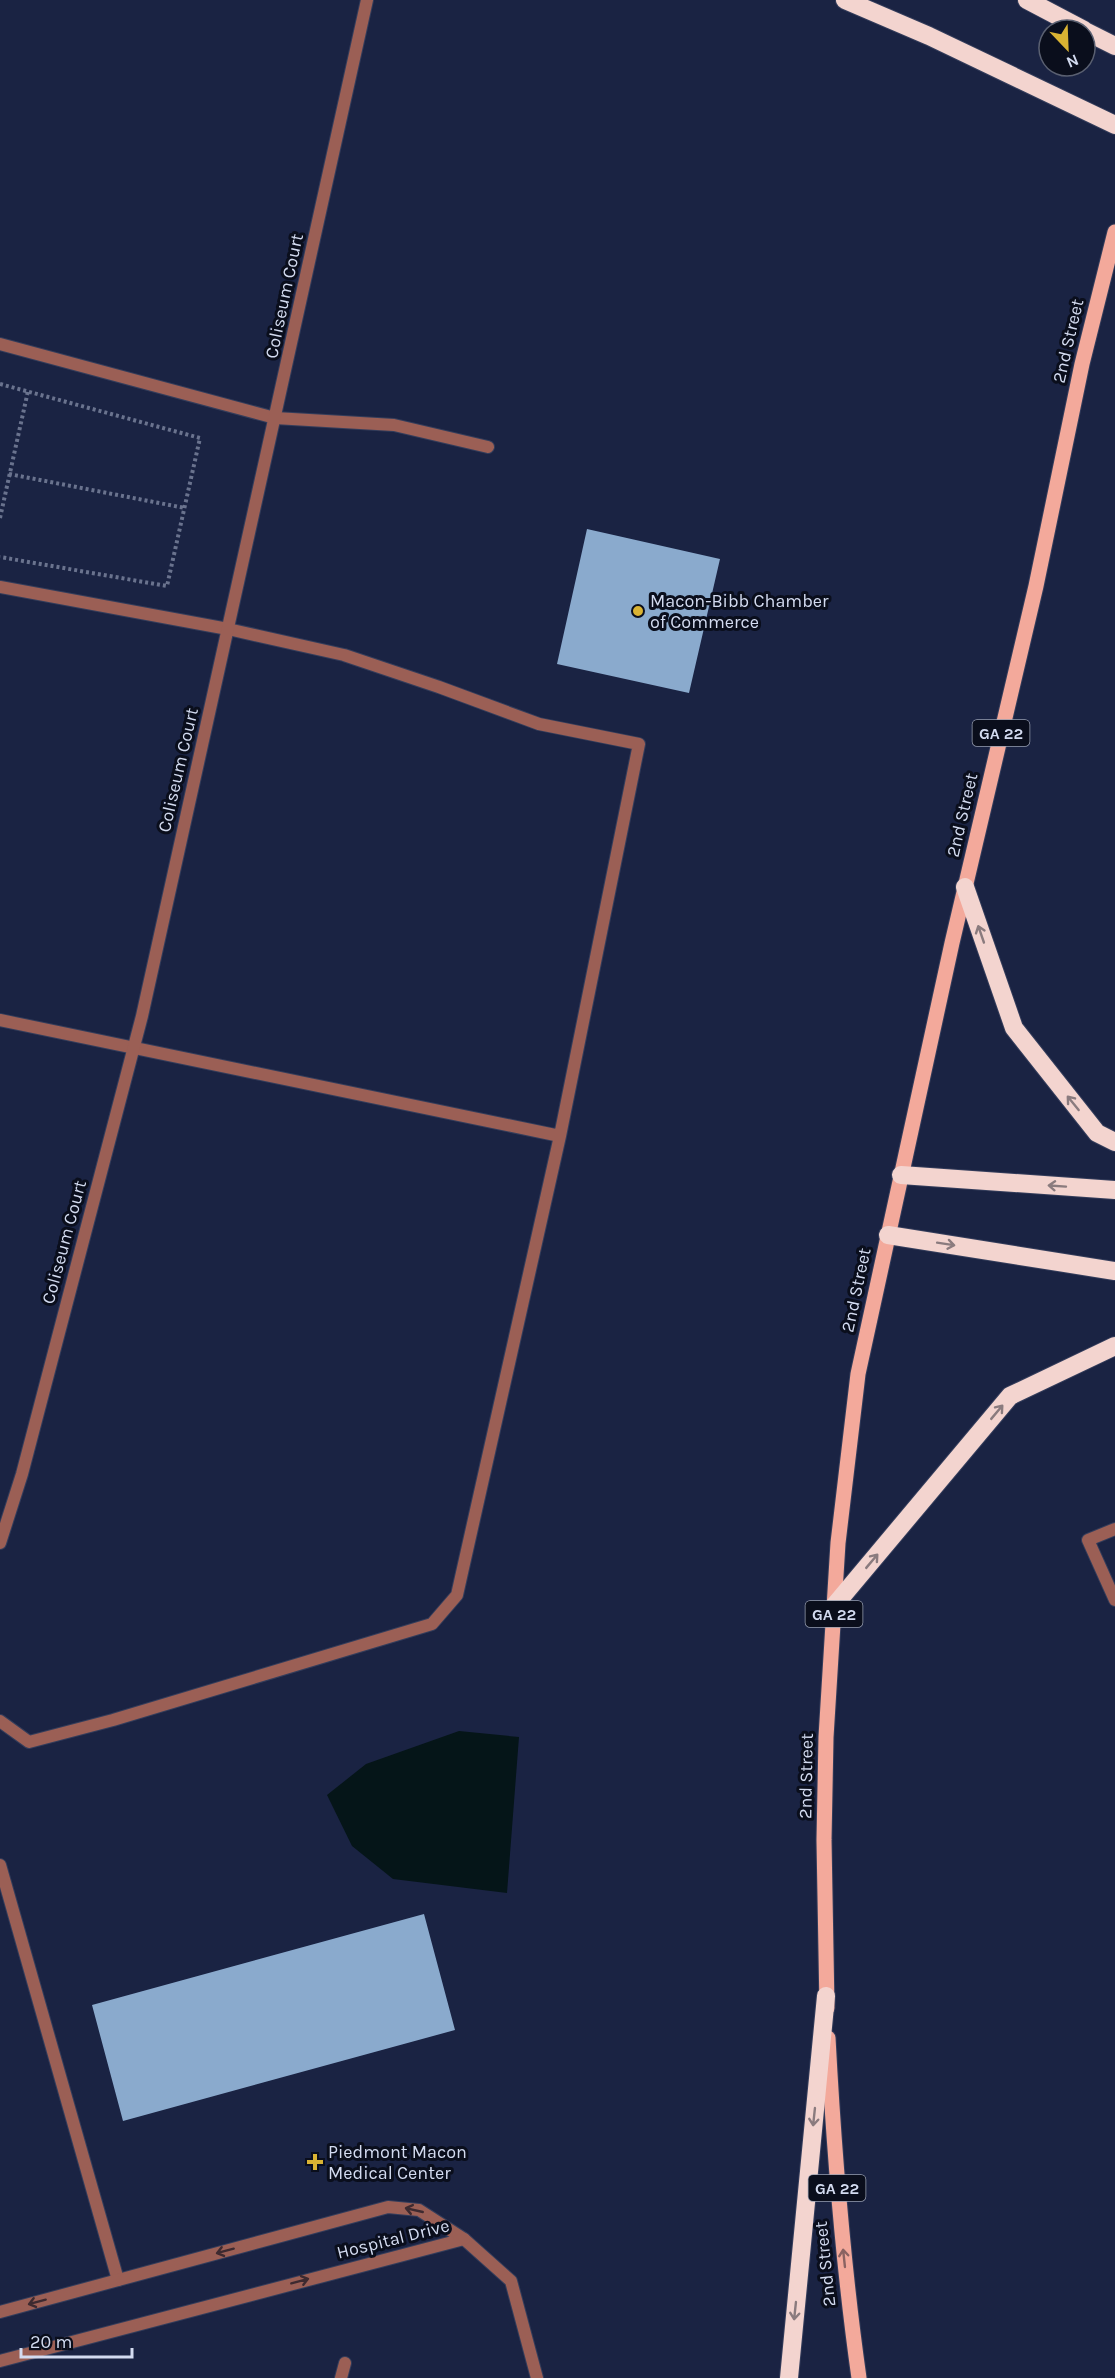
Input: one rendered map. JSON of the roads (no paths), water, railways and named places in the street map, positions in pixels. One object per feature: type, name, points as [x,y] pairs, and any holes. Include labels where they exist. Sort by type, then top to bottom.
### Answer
[{"type":"highway","points":[[845,0],[1115,125]]},
{"type":"highway","points":[[1027,0],[1061,18]]},
{"type":"highway","points":[[1097,37],[1115,46]]},
{"type":"highway","points":[[965,886],[1014,1028],[1097,1133],[1115,1142]]},
{"type":"highway","points":[[901,1175],[1115,1190]]},
{"type":"highway","points":[[888,1235],[1115,1271]]},
{"type":"highway","points":[[834,1606],[1010,1396],[1115,1346]]},
{"type":"highway","points":[[789,2378],[826,1996]]},
{"type":"main road","name":"2nd Street","points":[[860,2378],[849,2303],[833,2150],[826,1996],[824,1840],[826,1737],[838,1543],[858,1374],[965,886],[1036,586],[1082,364],[1115,232]]},
{"type":"street","name":"Coliseum Court","points":[[0,1543],[22,1474],[134,1048],[367,0]]},
{"type":"street","points":[[0,344],[275,418],[394,425],[488,447]]},
{"type":"street","points":[[0,587],[228,629],[344,655],[539,724],[639,744],[560,1136],[457,1595],[432,1624],[124,1717],[29,1742],[0,1721]]},
{"type":"street","points":[[0,1020],[560,1136]]},
{"type":"street","points":[[1115,1529],[1088,1540],[1115,1600]]},
{"type":"street","points":[[0,1865],[118,2280]]},
{"type":"street","name":"Hospital Drive","points":[[0,2312],[388,2207],[419,2210],[464,2239]]},
{"type":"street","points":[[464,2239],[511,2281],[537,2378]]},
{"type":"street","name":"Hospital Drive","points":[[0,2361],[464,2239]]},
{"type":"street","points":[[341,2378],[345,2363]]},
{"type":"place","name":"Macon-Bibb Chamber of Commerce","points":[[638,611]]},
{"type":"place","name":"Piedmont Macon Medical Center","points":[[315,2162]]}]
